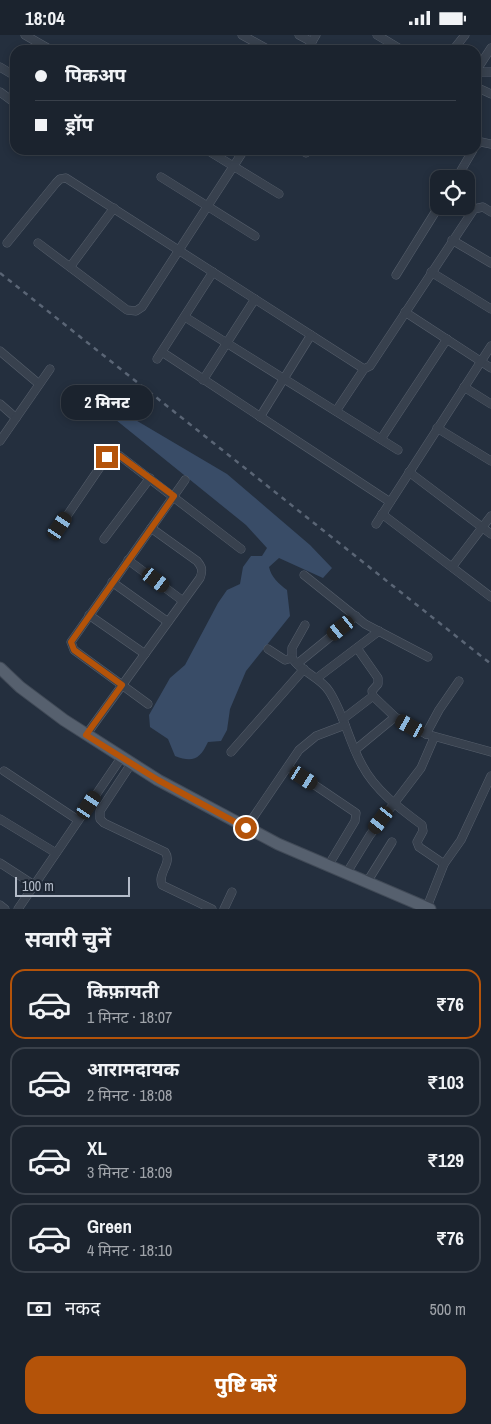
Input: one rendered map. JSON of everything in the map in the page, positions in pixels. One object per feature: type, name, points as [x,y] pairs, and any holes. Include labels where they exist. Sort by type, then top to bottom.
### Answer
[{"type":"main road","points":[[0,669],[33,697],[131,764],[246,828],[346,874],[429,908]]},
{"type":"street","points":[[25,35],[42,45]]},
{"type":"street","points":[[242,35],[260,45]]},
{"type":"street","points":[[299,35],[312,43],[316,35]]},
{"type":"street","points":[[457,45],[465,35]]},
{"type":"street","points":[[380,36],[394,45]]},
{"type":"street","points":[[481,64],[491,48]]},
{"type":"street","points":[[215,155],[280,194]]},
{"type":"street","points":[[38,243],[126,310],[136,311],[142,307],[241,155]]},
{"type":"street","points":[[462,170],[471,155]]},
{"type":"street","points":[[160,177],[255,236]]},
{"type":"street","points":[[7,243],[60,179],[66,178],[364,369]]},
{"type":"street","points":[[336,411],[364,369],[370,366],[474,209],[483,207],[491,211]]},
{"type":"street","points":[[70,267],[114,208]]},
{"type":"street","points":[[396,275],[433,215]]},
{"type":"street","points":[[452,240],[491,263]]},
{"type":"street","points":[[213,272],[159,356],[203,380],[390,502]]},
{"type":"street","points":[[431,272],[491,309]]},
{"type":"street","points":[[203,380],[255,299]]},
{"type":"street","points":[[405,312],[491,368]]},
{"type":"street","points":[[185,317],[398,450]]},
{"type":"street","points":[[260,417],[311,335]]},
{"type":"street","points":[[381,439],[447,339]]},
{"type":"street","points":[[376,524],[491,346]]},
{"type":"street","points":[[0,351],[39,384]]},
{"type":"street","points":[[0,441],[50,369]]},
{"type":"street","points":[[464,387],[491,404]]},
{"type":"street","points":[[0,405],[16,418]]},
{"type":"street","points":[[437,428],[491,461]]},
{"type":"street","points":[[60,526],[107,457],[110,455],[120,456],[241,549]]},
{"type":"street","points":[[409,472],[491,535]]},
{"type":"street","points":[[104,539],[150,478]]},
{"type":"street","points":[[148,704],[71,646],[73,638],[185,479]]},
{"type":"street","points":[[382,514],[491,597]]},
{"type":"street","points":[[452,567],[491,516]]},
{"type":"street","points":[[86,735],[200,577],[202,571],[201,565],[150,528]]},
{"type":"street","points":[[128,560],[183,601]]},
{"type":"street","points":[[304,575],[356,617],[378,631],[428,657]]},
{"type":"street","points":[[112,582],[168,622]]},
{"type":"street","points":[[89,615],[145,654]]},
{"type":"street","points":[[231,752],[298,664],[356,617]]},
{"type":"street","points":[[298,664],[292,648],[305,625]]},
{"type":"street","points":[[317,678],[378,631]]},
{"type":"street","points":[[356,648],[378,678],[378,684],[372,691],[373,696],[395,717],[434,738],[491,752]]},
{"type":"street","points":[[268,649],[298,664],[328,689],[362,765],[393,804],[423,827],[417,842],[419,847],[444,864]]},
{"type":"street","points":[[426,735],[439,710],[459,681]]},
{"type":"street","points":[[246,828],[299,750],[316,736],[344,722],[373,696]]},
{"type":"street","points":[[356,750],[395,717]]},
{"type":"street","points":[[346,874],[370,835],[421,768],[434,738]]},
{"type":"street","points":[[18,909],[120,757]]},
{"type":"street","points":[[131,764],[100,811],[100,819],[104,823],[165,852],[168,860],[161,875],[162,885],[212,909]]},
{"type":"street","points":[[288,767],[356,813],[355,821],[328,866]]},
{"type":"street","points":[[4,771],[78,820]]},
{"type":"street","points":[[429,908],[444,864],[461,840],[488,790],[491,776]]},
{"type":"street","points":[[0,819],[56,853]]},
{"type":"street","points":[[366,882],[392,842]]},
{"type":"street","points":[[0,863],[34,885]]},
{"type":"street","points":[[225,909],[232,892]]},
{"type":"street","points":[[0,905],[5,909]]},
{"type":"water","points":[[122,412],[227,474],[310,545],[332,568],[323,578],[279,558],[269,567],[273,577],[287,590],[290,616],[246,671],[230,709],[227,730],[221,741],[208,742],[199,756],[191,759],[175,756],[168,739],[150,727],[149,715],[170,678],[185,665],[218,603],[227,590],[240,584],[243,567],[251,556],[262,556],[267,548],[246,525],[116,420]]},
{"type":"railway","points":[[0,273],[491,664]]},
{"type":"route","points":[[107,457],[110,455],[120,456],[174,496],[71,642],[74,650],[122,685],[86,735],[158,780],[246,828]]}]
